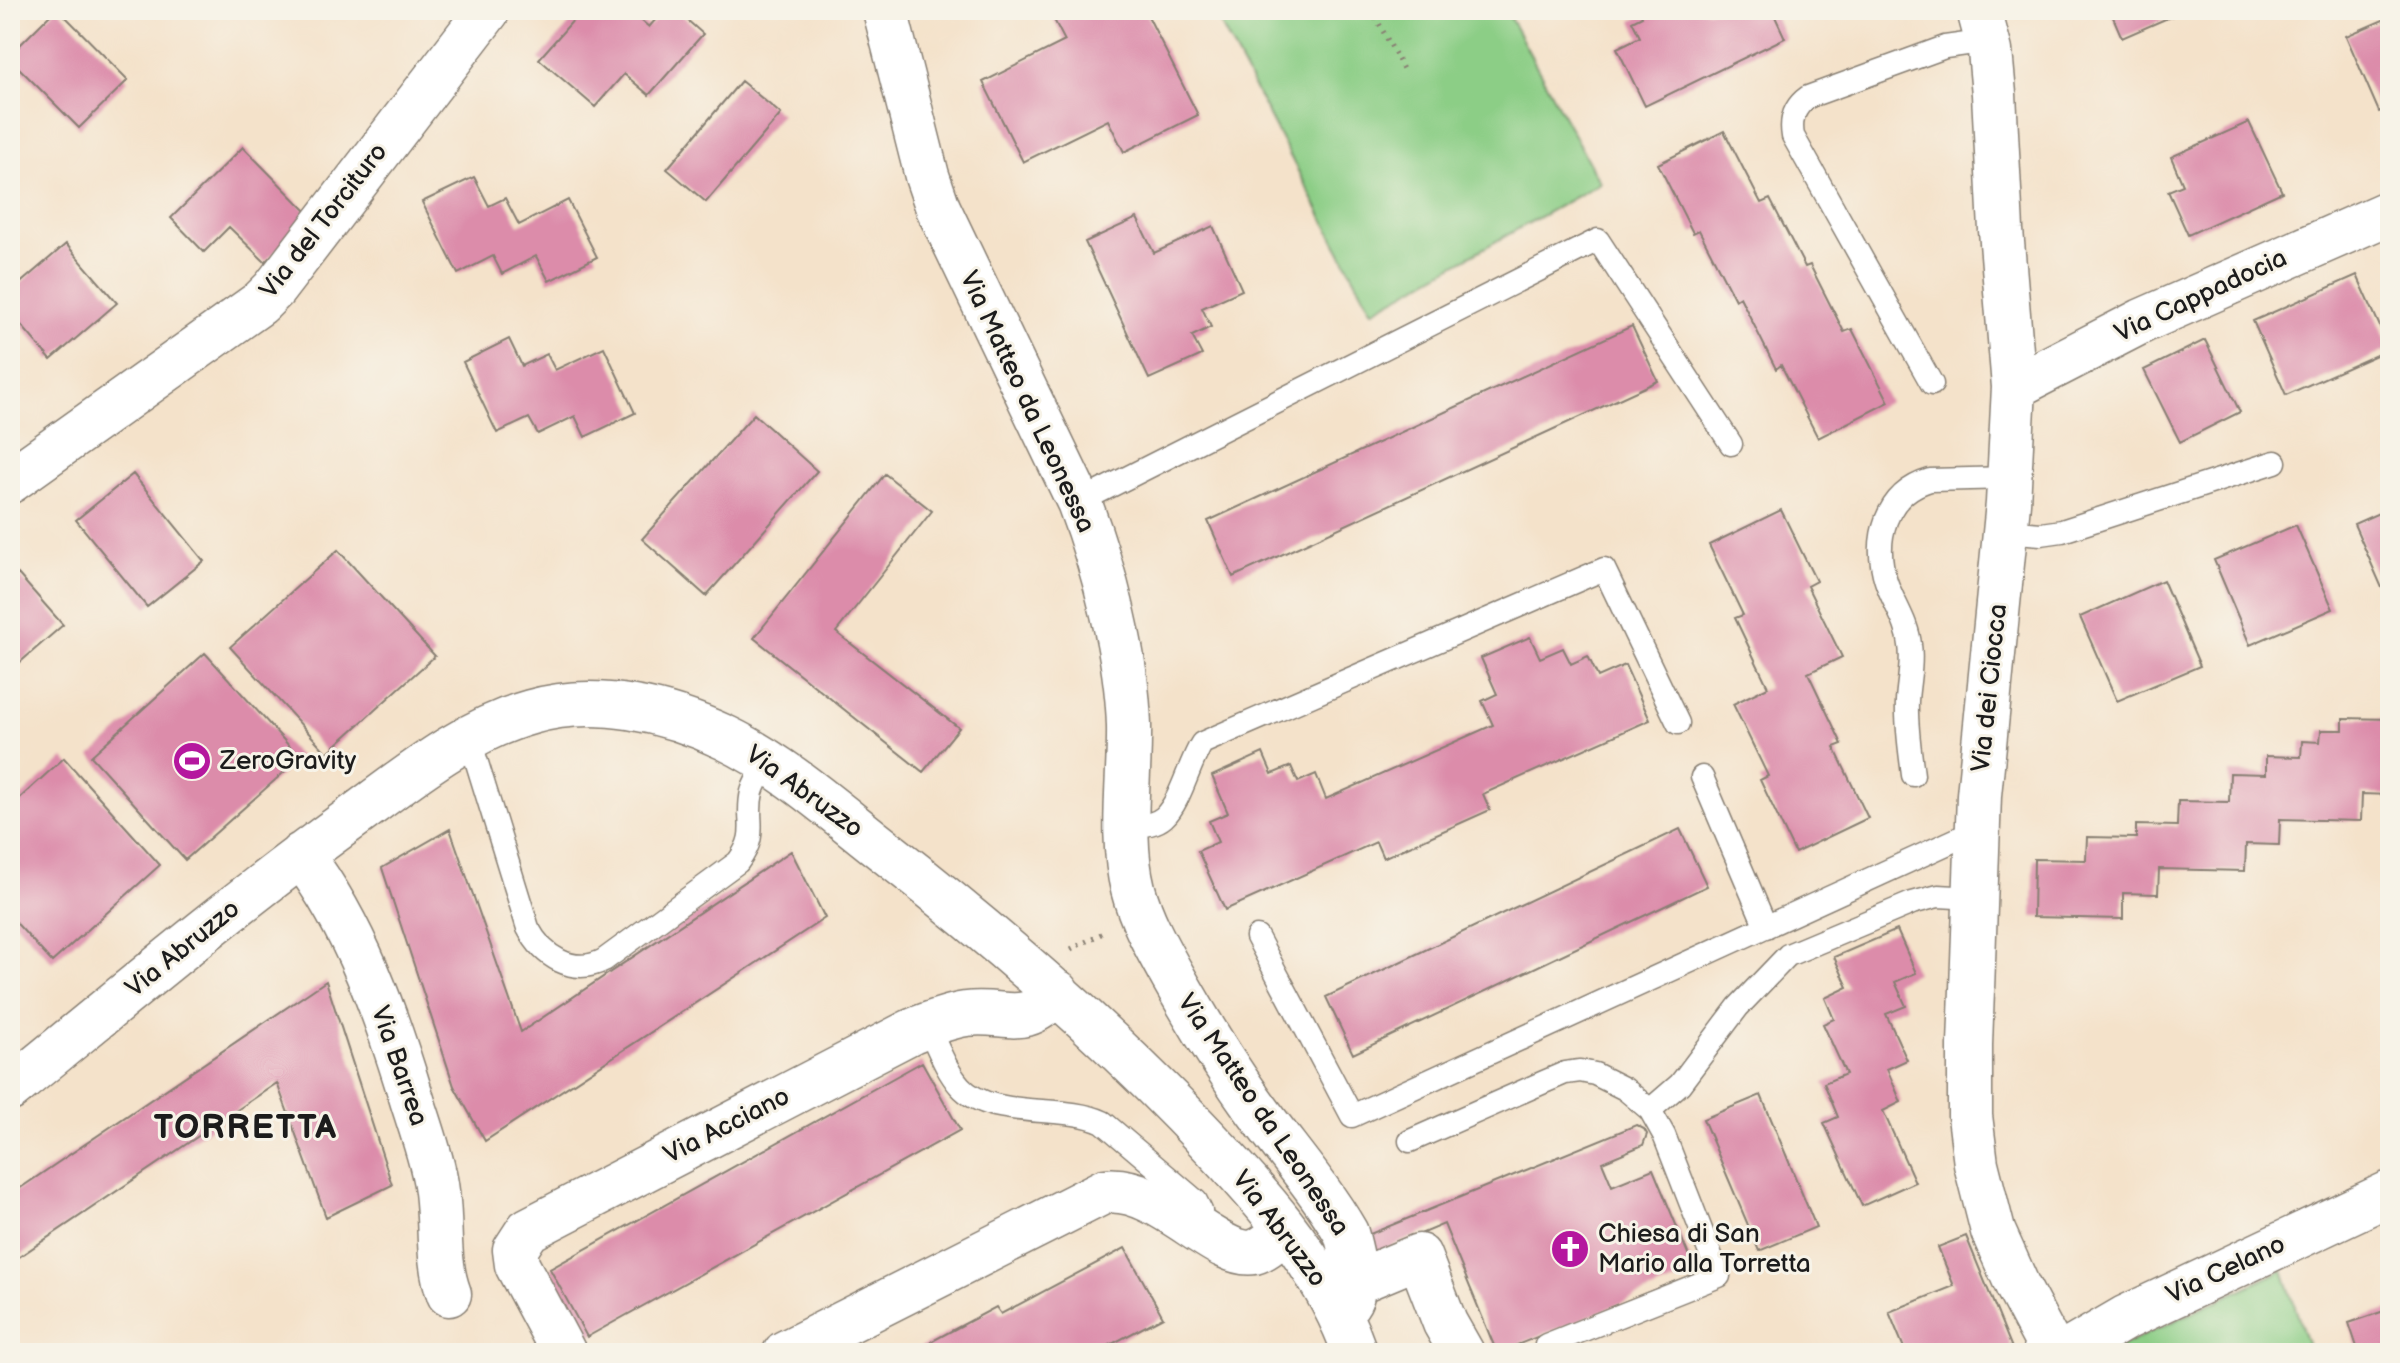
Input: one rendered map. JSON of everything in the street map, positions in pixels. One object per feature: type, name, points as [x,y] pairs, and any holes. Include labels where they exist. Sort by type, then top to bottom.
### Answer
[{"type":"street","name":"Via del Torcituro","points":[[10,481],[260,303],[284,277],[488,10]]},
{"type":"street","name":"Via Matteo da Leonessa","points":[[885,10],[938,208],[1079,502],[1094,548],[1125,678],[1129,724],[1127,826],[1130,872],[1142,914],[1164,962],[1204,1033],[1338,1219],[1350,1246],[1346,1298],[1355,1353]]},
{"type":"street","name":"Via dei Ciocca","points":[[1988,22],[2014,387],[2010,478],[1977,830],[1970,1116],[1976,1164],[1993,1231],[2053,1353]]},
{"type":"street","name":"Via Cappadocia","points":[[2014,387],[2142,321],[2387,219]]},
{"type":"street","name":"Via Abruzzo","points":[[10,1089],[301,855],[443,751],[503,721],[533,711],[596,703],[630,707],[726,738],[768,762],[954,905],[1049,985],[1210,1142],[1346,1298]]},
{"type":"street","name":"Via Barrea","points":[[301,855],[344,921],[401,1063],[434,1174],[439,1203],[442,1265],[449,1294]]},
{"type":"street","name":"Via Acciano","points":[[564,1353],[517,1265],[515,1250],[528,1230],[927,1025],[967,1014],[1023,1016],[1041,1009],[1049,985]]},
{"type":"street","points":[[785,1353],[1105,1191],[1124,1190],[1146,1198],[1222,1245],[1243,1253],[1259,1250],[1285,1231]]},
{"type":"street","name":"Via Celano","points":[[2065,1353],[2125,1318],[2390,1193]]},
{"type":"street","points":[[1346,1298],[1419,1256],[1455,1350]]},
{"type":"lane","points":[[1932,384],[1793,136],[1792,118],[1801,102],[1808,97],[1945,47],[1988,22]]},
{"type":"lane","points":[[1079,502],[1598,240],[1731,444]]},
{"type":"lane","points":[[2005,531],[2041,534],[2062,531],[2275,462]]},
{"type":"lane","points":[[1913,775],[1907,721],[1912,664],[1910,638],[1885,580],[1881,544],[1884,527],[1897,500],[1906,490],[1918,484],[1930,480],[2010,478]]},
{"type":"lane","points":[[1127,826],[1150,825],[1164,817],[1202,743],[1604,569],[1678,723]]},
{"type":"lane","points":[[469,737],[528,928],[546,952],[577,967],[604,960],[738,862],[751,838],[752,791],[768,762]]},
{"type":"lane","points":[[1702,777],[1766,927]]},
{"type":"lane","points":[[1257,937],[1352,1116],[1977,830]]},
{"type":"lane","points":[[1650,1110],[1680,1084],[1738,1007],[1788,955],[1912,903],[1938,896],[1975,898]]},
{"type":"lane","points":[[927,1025],[954,1078],[969,1095],[991,1104],[1085,1115],[1103,1122],[1196,1201],[1201,1211],[1194,1226]]},
{"type":"lane","points":[[1410,1141],[1555,1077],[1580,1071],[1610,1080],[1650,1110],[1664,1135],[1719,1276],[1546,1345]]},
{"type":"path","points":[[1372,10],[1404,71]]},
{"type":"path","points":[[1049,985],[1062,954],[1142,914]]},
{"type":"green space","points":[[1213,10],[1506,10],[1600,183],[1372,311]]},
{"type":"green space","points":[[2283,1270],[2310,1353],[2108,1353],[2119,1347]]},
{"type":"building","points":[[55,10],[59,10],[128,80],[79,128],[10,59],[10,55]]},
{"type":"building","points":[[582,10],[629,10],[649,27],[664,10],[676,10],[703,34],[649,95],[624,74],[595,107],[539,59]]},
{"type":"building","points":[[1049,10],[1145,10],[1198,115],[1124,152],[1108,120],[1023,162],[983,82],[1065,41]]},
{"type":"building","points":[[1640,10],[1772,10],[1785,38],[1645,106],[1617,48],[1640,37],[1632,21],[1642,16]]},
{"type":"building","points":[[2110,10],[2186,10],[2122,38]]},
{"type":"building","points":[[2390,17],[2390,107],[2379,112],[2346,36]]},
{"type":"building","points":[[741,81],[781,114],[706,202],[667,169]]},
{"type":"building","points":[[2249,122],[2282,192],[2188,235],[2168,191],[2183,185],[2171,157]]},
{"type":"building","points":[[1724,131],[1761,203],[1770,199],[1805,267],[1810,265],[1844,332],[1852,329],[1889,402],[1818,438],[1781,365],[1776,369],[1740,297],[1735,300],[1699,230],[1693,233],[1658,164]]},
{"type":"building","points":[[243,147],[311,216],[265,262],[229,227],[204,252],[171,218]]},
{"type":"building","points":[[474,177],[489,206],[505,198],[519,225],[568,200],[597,257],[549,281],[536,256],[502,274],[493,256],[458,274],[422,202]]},
{"type":"building","points":[[1137,218],[1154,253],[1213,226],[1242,290],[1202,308],[1211,327],[1192,336],[1202,355],[1149,379],[1085,242]]},
{"type":"building","points":[[66,244],[117,303],[51,360],[10,312],[10,292]]},
{"type":"building","points":[[2357,275],[2390,349],[2286,395],[2253,321]]},
{"type":"building","points":[[1632,326],[1658,381],[1233,577],[1208,521]]},
{"type":"building","points":[[509,339],[522,366],[547,354],[555,370],[604,347],[635,413],[585,437],[575,416],[538,434],[529,418],[497,433],[463,362]]},
{"type":"building","points":[[2205,340],[2240,412],[2180,442],[2144,370]]},
{"type":"building","points":[[754,414],[817,471],[706,596],[642,539]]},
{"type":"building","points":[[133,474],[204,561],[147,607],[76,520]]},
{"type":"building","points":[[885,474],[932,511],[836,632],[959,728],[923,772],[754,638]]},
{"type":"building","points":[[2390,508],[2390,584],[2382,588],[2354,524]]},
{"type":"building","points":[[1781,510],[1816,581],[1807,586],[1842,657],[1808,673],[1842,744],[1834,747],[1868,818],[1795,853],[1760,780],[1768,776],[1733,704],[1768,687],[1735,618],[1743,615],[1709,545]]},
{"type":"building","points":[[2296,525],[2333,609],[2250,645],[2214,560]]},
{"type":"building","points":[[338,550],[435,656],[327,753],[230,647]]},
{"type":"building","points":[[18,574],[63,625],[10,671],[10,582]]},
{"type":"building","points":[[2163,580],[2200,666],[2117,701],[2080,617]]},
{"type":"building","points":[[1530,637],[1540,658],[1563,648],[1571,664],[1588,656],[1598,677],[1625,665],[1650,720],[1483,794],[1490,810],[1383,858],[1376,842],[1225,910],[1198,851],[1218,842],[1209,821],[1228,813],[1212,776],[1263,753],[1272,774],[1291,766],[1298,782],[1316,774],[1326,799],[1493,725],[1482,701],[1497,694],[1481,658]]},
{"type":"building","points":[[205,653],[300,758],[185,860],[91,756]]},
{"type":"building","points":[[2343,718],[2390,719],[2390,795],[2362,794],[2361,821],[2280,819],[2279,845],[2246,844],[2245,871],[2159,869],[2158,894],[2123,893],[2123,919],[2033,917],[2034,859],[2086,860],[2087,837],[2136,838],[2136,825],[2177,826],[2178,801],[2229,802],[2230,773],[2266,774],[2266,756],[2301,757],[2302,741],[2320,742],[2321,730],[2343,730]]},
{"type":"building","points":[[64,758],[160,865],[52,962],[10,916],[10,807]]},
{"type":"building","points":[[450,829],[521,1032],[791,851],[825,918],[485,1141],[454,1086],[382,868]]},
{"type":"building","points":[[1680,829],[1707,886],[1353,1054],[1326,997]]},
{"type":"building","points":[[1897,930],[1916,973],[1895,982],[1906,1006],[1886,1014],[1907,1060],[1887,1069],[1901,1102],[1883,1111],[1915,1182],[1862,1206],[1824,1123],[1838,1117],[1824,1083],[1846,1074],[1823,1024],[1834,1019],[1825,998],[1848,987],[1834,957]]},
{"type":"building","points":[[326,981],[392,1185],[326,1217],[277,1083],[10,1263],[10,1195]]},
{"type":"building","points":[[922,1062],[960,1130],[587,1337],[550,1269]]},
{"type":"building","points":[[1761,1095],[1816,1227],[1759,1251],[1703,1119]]},
{"type":"building","name":"Chiesa di San Mario alla Torretta","points":[[1636,1125],[1647,1134],[1643,1145],[1602,1162],[1612,1186],[1653,1169],[1696,1273],[1497,1353],[1444,1224],[1373,1254],[1365,1236]]},
{"type":"building","points":[[1966,1236],[2014,1353],[1906,1353],[1889,1312],[1954,1286],[1938,1247]]},
{"type":"building","points":[[1125,1248],[1163,1317],[1095,1353],[910,1353],[996,1307],[1001,1314]]},
{"type":"building","points":[[2390,1309],[2390,1353],[2359,1353],[2349,1323]]},
{"type":"place","name":"ZeroGravity","points":[[192,761]]},
{"type":"place","name":"Chiesa di San Mario alla Torretta","points":[[1570,1249]]},
{"type":"district","name":"TORRETTA","points":[[246,1127]]}]
